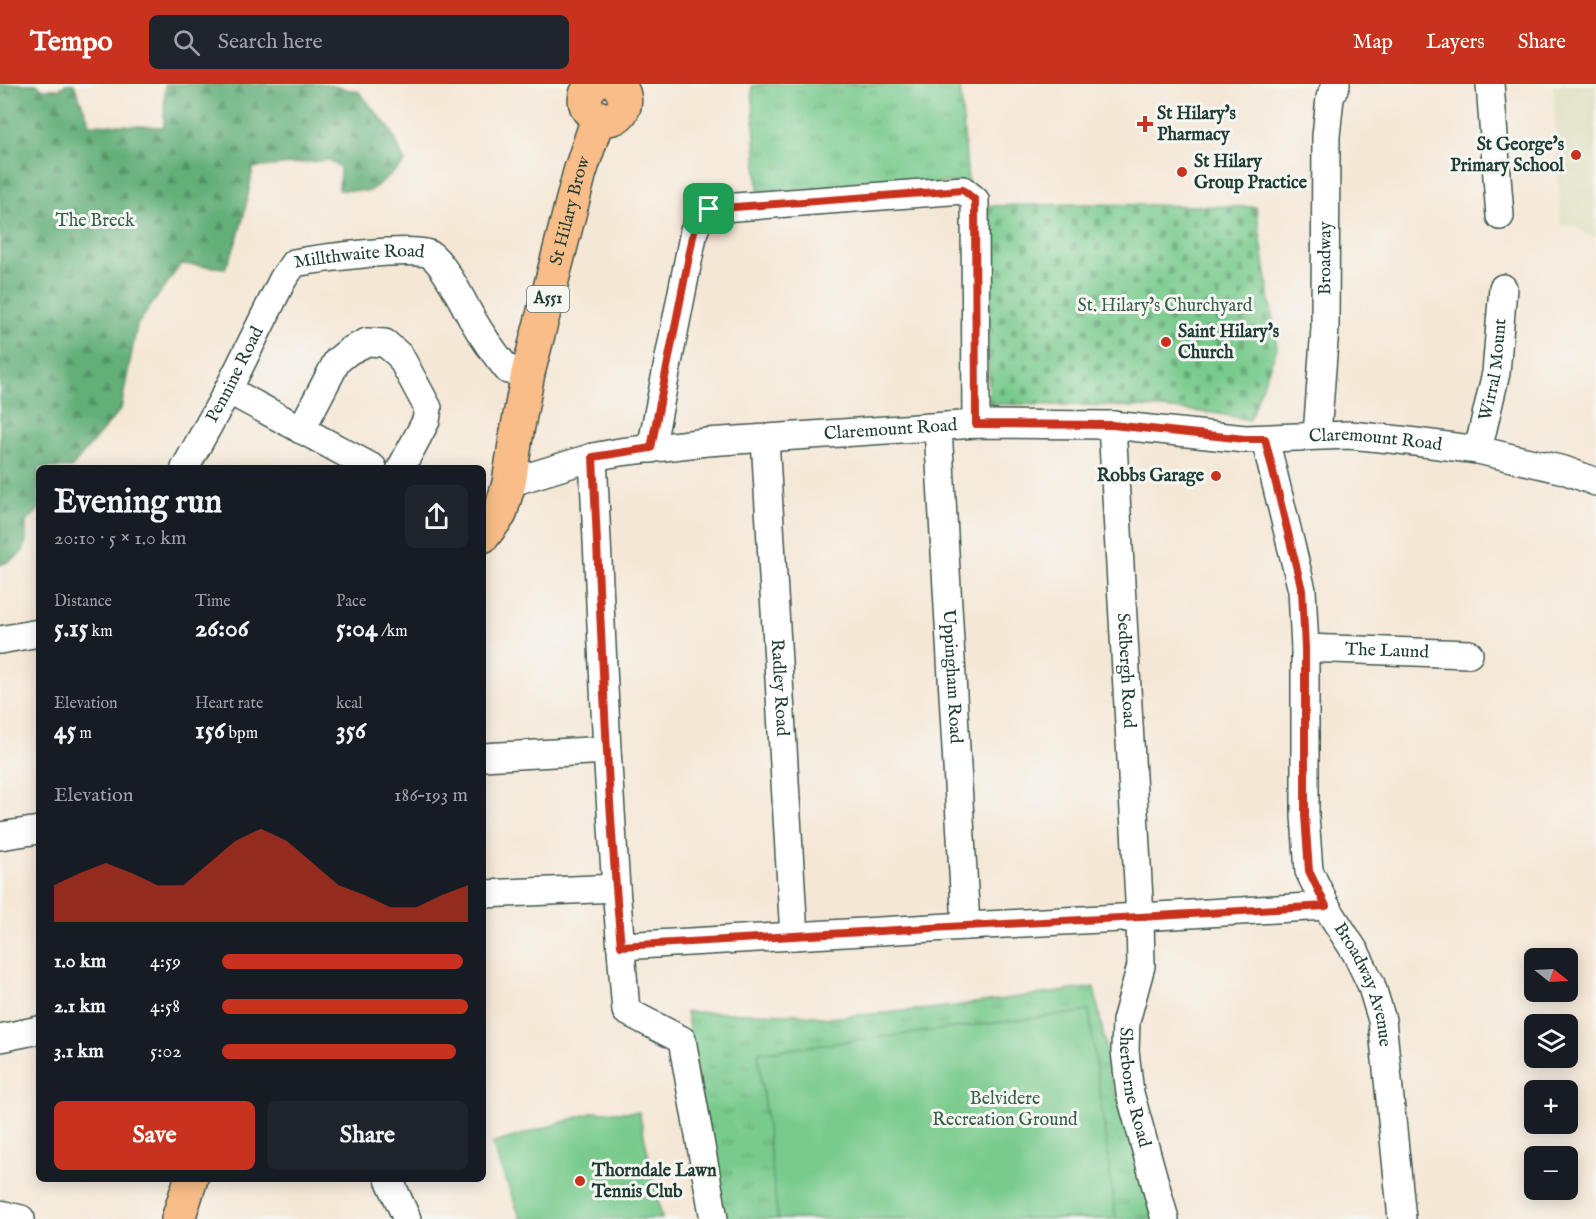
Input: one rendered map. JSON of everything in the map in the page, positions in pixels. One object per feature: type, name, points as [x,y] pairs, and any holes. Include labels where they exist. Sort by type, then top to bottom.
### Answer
[{"type":"main road","name":"St Hilary Brow","points":[[508,483],[528,373],[580,172],[605,91]]},
{"type":"main road","name":"A551","points":[[486,532],[500,514],[508,483]]},
{"type":"main road","points":[[178,1219],[190,1182]]},
{"type":"street","name":"Broadway","points":[[1317,435],[1325,328],[1326,136],[1330,98],[1336,84]]},
{"type":"street","points":[[1490,84],[1500,216]]},
{"type":"street","points":[[651,448],[694,231],[701,215],[709,209],[963,190],[975,200],[976,424]]},
{"type":"street","name":"Millthwaite Road","points":[[283,279],[294,263],[303,261],[394,251],[431,254],[444,270],[494,353],[508,370],[528,373]]},
{"type":"street","name":"Pennine Road","points":[[187,465],[228,390],[283,279]]},
{"type":"street","name":"Wirral Mount","points":[[1478,450],[1496,373],[1503,288]]},
{"type":"street","points":[[301,430],[337,361],[349,351],[367,342],[385,343],[400,356],[428,408],[426,421],[403,465]]},
{"type":"street","points":[[228,390],[367,465]]},
{"type":"street","name":"Claremount Road","points":[[508,483],[593,457],[651,448],[707,442],[976,424],[1112,425],[1245,439],[1350,435],[1478,450],[1564,470],[1596,482]]},
{"type":"street","name":"Sedbergh Road","points":[[1112,425],[1140,917]]},
{"type":"street","name":"Uppingham Road","points":[[938,428],[966,926]]},
{"type":"street","name":"Radley Road","points":[[765,439],[794,936]]},
{"type":"street","name":"Broadway Avenue","points":[[1265,439],[1302,590],[1305,648],[1305,816],[1309,871],[1326,906],[1356,953],[1371,984],[1382,1020],[1402,1219]]},
{"type":"street","points":[[593,457],[607,750],[626,1011],[682,1040],[714,1219]]},
{"type":"street","points":[[0,640],[36,634]]},
{"type":"street","name":"The Laund","points":[[1305,648],[1469,654]]},
{"type":"street","points":[[486,757],[607,750]]},
{"type":"street","points":[[0,836],[36,830]]},
{"type":"street","points":[[486,894],[616,888]]},
{"type":"street","points":[[621,946],[1326,906]]},
{"type":"street","name":"Sherborne Road","points":[[1140,917],[1141,966],[1126,1021],[1125,1051],[1130,1093],[1165,1219]]},
{"type":"street","points":[[0,1038],[36,1031]]},
{"type":"street","points":[[390,1182],[407,1219]]},
{"type":"street","points":[[0,1214],[21,1219]]},
{"type":"shaded area","name":"St George's Primary School","points":[[1553,84],[1596,84],[1596,237],[1590,237],[1576,227],[1561,225]]},
{"type":"green space","name":"The Breck","points":[[0,84],[37,84],[43,89],[59,89],[66,84],[74,84],[90,124],[164,127],[165,84],[325,84],[359,92],[392,132],[405,163],[370,191],[339,190],[340,168],[329,160],[253,168],[239,232],[225,268],[181,264],[137,325],[121,409],[74,465],[36,465],[36,513],[26,522],[24,550],[16,558],[0,565]]},
{"type":"green space","points":[[766,84],[955,84],[960,87],[968,182],[758,191],[752,86]]},
{"type":"green space","name":"St. Hilary's Churchyard","points":[[1088,204],[1256,207],[1277,348],[1249,420],[1226,415],[1150,408],[989,404],[986,206]]},
{"type":"green space","name":"Belvidere Recreation Ground","points":[[1094,987],[1114,1090],[1122,1104],[1156,1219],[723,1219],[686,1012],[797,1014],[828,1018],[938,1008]]},
{"type":"green space","name":"Belvidere Recreation Ground","points":[[1089,1011],[1116,1219],[778,1219],[758,1053]]},
{"type":"green space","name":"Thorndale Lawn Tennis Club","points":[[595,1112],[639,1112],[662,1219],[521,1219],[492,1144]]},
{"type":"place","name":"St Hilary's Pharmacy","points":[[1145,124]]},
{"type":"place","name":"St George's Primary School","points":[[1576,155]]},
{"type":"place","name":"St Hilary Group Practice","points":[[1182,172]]},
{"type":"place","name":"Saint Hilary's Church","points":[[1166,342]]},
{"type":"place","name":"Robbs Garage","points":[[1216,476]]},
{"type":"place","name":"Thorndale Lawn Tennis Club","points":[[580,1181]]},
{"type":"route","points":[[963,190],[975,200],[976,424],[1112,425],[1245,439],[1265,439],[1302,590],[1305,648],[1305,816],[1309,871],[1326,906],[621,946],[607,750],[593,457],[651,448],[694,231],[701,215],[709,209],[963,190]]}]
